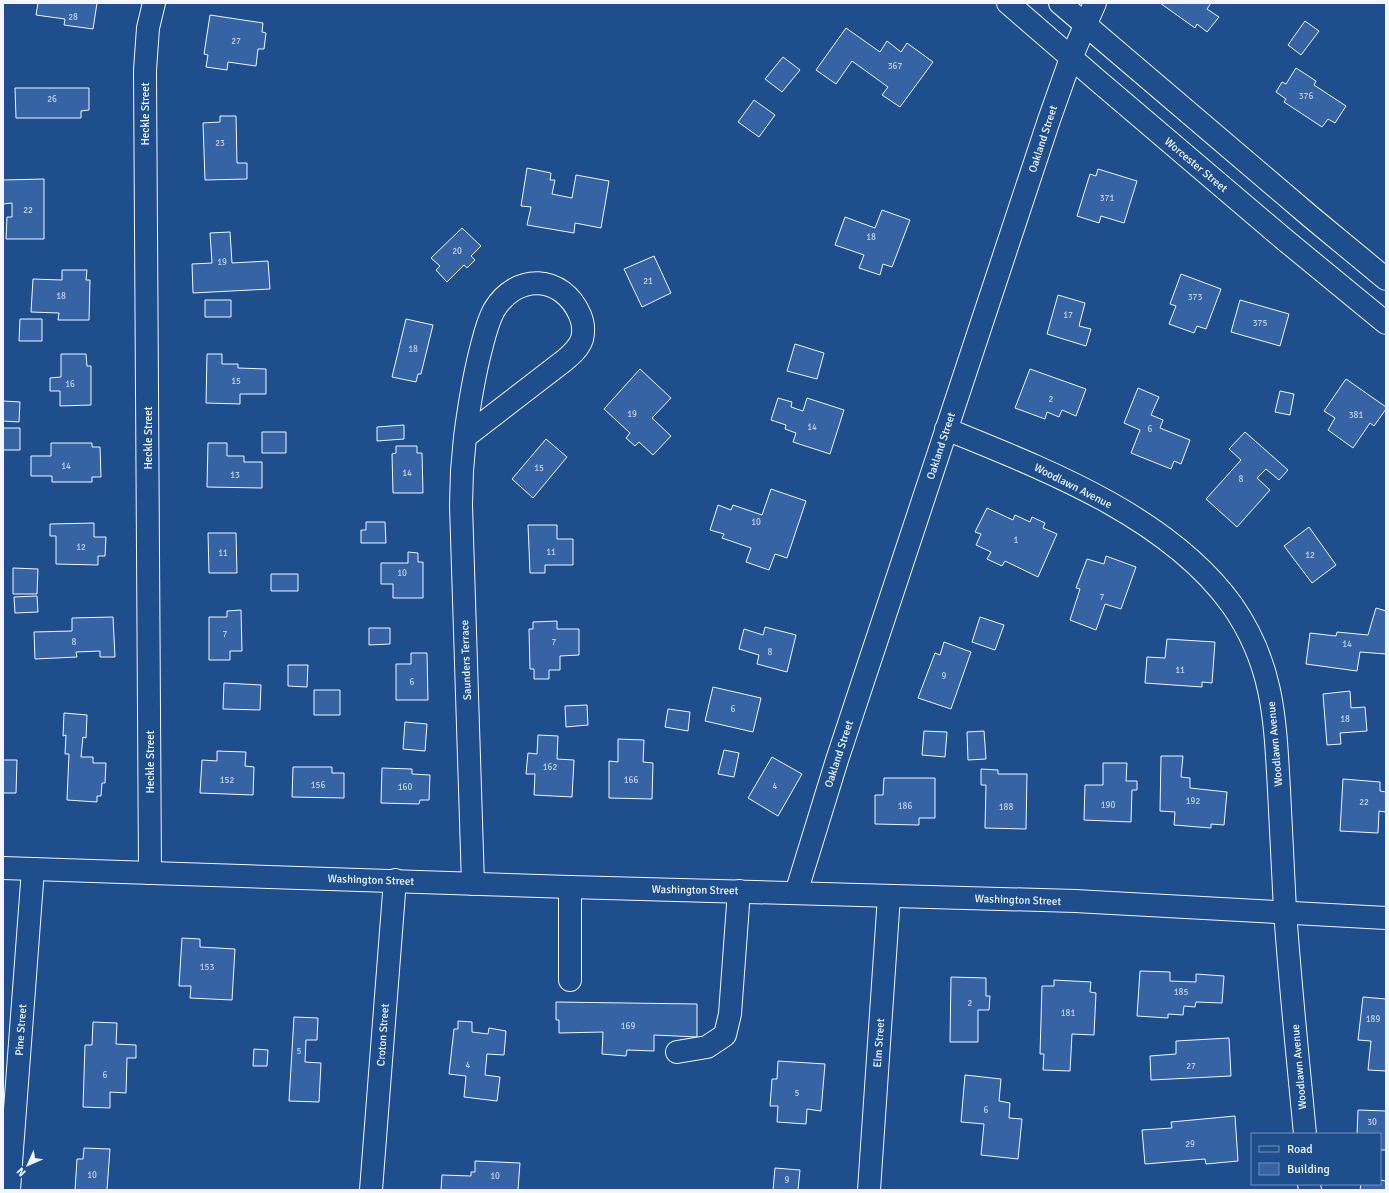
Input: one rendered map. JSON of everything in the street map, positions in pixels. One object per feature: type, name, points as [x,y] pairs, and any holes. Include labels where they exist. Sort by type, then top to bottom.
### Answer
[{"type":"main road","name":"Heckle Street","points":[[150,873],[145,70],[148,28],[154,3]]},
{"type":"main road","points":[[1060,3],[1386,279]]},
{"type":"main road","name":"Oakland Street","points":[[796,893],[837,760],[1054,106],[1071,58],[1095,3]]},
{"type":"main road","name":"Worcester Street","points":[[1010,5],[1285,240],[1386,323]]},
{"type":"main road","name":"Saunders Terrace","points":[[465,437],[565,360],[578,346],[582,338],[583,328],[581,318],[578,310],[567,296],[548,285],[528,283],[518,287],[501,301],[490,320],[479,357],[468,405],[465,437],[462,477],[461,505],[473,884]]},
{"type":"main road","name":"Woodlawn Avenue","points":[[946,429],[1055,474],[1139,521],[1184,554],[1203,573],[1231,604],[1253,641],[1264,668],[1272,700],[1275,722],[1286,912],[1305,1133]]},
{"type":"main road","name":"Washington Street","points":[[3,868],[570,887],[1075,901],[1386,918]]},
{"type":"main road","name":"Pine Street","points":[[9,1190],[33,869]]},
{"type":"main road","name":"Croton Street","points":[[371,1190],[394,880]]},
{"type":"main road","points":[[570,887],[570,980]]},
{"type":"main road","points":[[677,1052],[707,1047],[725,1035],[730,1014],[739,891]]},
{"type":"main road","name":"Elm Street","points":[[869,1190],[888,896]]},
{"type":"building","points":[[38,3],[97,3],[93,29],[64,25],[65,19],[36,15]]},
{"type":"building","points":[[1160,3],[1211,3],[1207,9],[1219,17],[1207,32],[1197,24],[1195,28]]},
{"type":"building","points":[[210,15],[263,23],[262,32],[266,33],[264,49],[258,49],[256,66],[228,62],[227,70],[206,67],[208,55],[204,54]]},
{"type":"building","points":[[1305,21],[1319,31],[1301,55],[1288,45]]},
{"type":"building","points":[[846,28],[880,52],[887,41],[901,52],[907,43],[933,62],[900,107],[882,95],[888,87],[852,61],[836,84],[816,70]]},
{"type":"building","points":[[783,57],[800,70],[782,92],[765,79]]},
{"type":"building","points":[[1296,68],[1316,81],[1314,85],[1346,106],[1335,123],[1328,119],[1322,127],[1284,102],[1286,99],[1276,92],[1282,82],[1286,84]]},
{"type":"building","points":[[15,88],[89,88],[89,110],[81,111],[81,118],[16,118]]},
{"type":"building","points":[[754,100],[775,115],[759,137],[738,122]]},
{"type":"building","points":[[220,116],[236,116],[237,163],[247,163],[247,179],[205,180],[203,123],[220,122]]},
{"type":"building","points":[[527,168],[551,173],[550,180],[555,180],[552,194],[572,198],[576,175],[609,181],[601,228],[575,223],[574,233],[527,225],[531,207],[521,206]]},
{"type":"building","points":[[1098,169],[1137,181],[1124,223],[1101,216],[1099,223],[1077,216],[1090,174],[1096,176]]},
{"type":"building","points":[[44,179],[44,239],[6,239],[7,217],[12,217],[12,203],[3,204],[3,180]]},
{"type":"building","points":[[882,210],[910,220],[892,267],[883,264],[880,275],[859,268],[864,255],[835,245],[845,217],[875,228]]},
{"type":"building","points":[[462,228],[481,246],[471,256],[475,260],[467,268],[464,265],[447,282],[436,270],[440,266],[431,258]]},
{"type":"building","points":[[230,232],[232,263],[268,261],[270,289],[193,293],[192,264],[212,263],[210,233]]},
{"type":"building","points":[[654,256],[671,293],[642,307],[624,269]]},
{"type":"building","points":[[62,270],[87,270],[86,280],[90,280],[89,320],[58,320],[59,313],[31,312],[33,279],[62,280]]},
{"type":"building","points":[[1181,274],[1221,289],[1206,329],[1197,326],[1194,333],[1169,324],[1176,306],[1170,304]]},
{"type":"building","points":[[1058,295],[1085,303],[1079,326],[1091,329],[1086,346],[1047,334]]},
{"type":"building","points":[[205,300],[231,300],[231,317],[205,317]]},
{"type":"building","points":[[1240,300],[1289,314],[1280,346],[1231,332]]},
{"type":"building","points":[[20,319],[42,319],[42,341],[19,341]]},
{"type":"building","points":[[406,319],[433,325],[421,374],[418,374],[416,382],[392,377]]},
{"type":"building","points":[[795,344],[824,353],[817,379],[787,371]]},
{"type":"building","points":[[61,354],[86,354],[87,366],[91,366],[91,405],[60,406],[60,391],[50,391],[50,378],[61,377]]},
{"type":"building","points":[[207,354],[222,354],[222,364],[238,364],[238,368],[266,369],[266,394],[240,394],[240,404],[206,403]]},
{"type":"building","points":[[640,369],[671,398],[652,418],[671,436],[653,455],[639,442],[635,446],[626,438],[630,433],[604,409]]},
{"type":"building","points":[[1030,369],[1086,389],[1076,416],[1062,410],[1059,417],[1047,412],[1045,419],[1015,408]]},
{"type":"building","points":[[1346,379],[1386,407],[1374,426],[1370,423],[1353,448],[1328,430],[1335,418],[1324,411]]},
{"type":"building","points":[[1138,388],[1159,397],[1151,415],[1163,420],[1160,428],[1190,440],[1181,464],[1174,461],[1171,469],[1131,453],[1140,430],[1124,423]]},
{"type":"building","points":[[1280,391],[1294,394],[1290,415],[1275,412]]},
{"type":"building","points":[[778,398],[792,402],[791,407],[803,411],[807,398],[844,410],[830,454],[793,442],[796,433],[785,429],[786,425],[771,420]]},
{"type":"building","points":[[3,401],[20,402],[19,422],[3,421]]},
{"type":"building","points":[[404,425],[404,439],[377,441],[377,427]]},
{"type":"building","points":[[3,428],[20,428],[20,450],[3,450]]},
{"type":"building","points":[[262,432],[286,432],[286,453],[262,453]]},
{"type":"building","points":[[1245,432],[1288,470],[1279,480],[1266,469],[1257,478],[1270,490],[1237,527],[1206,499],[1241,460],[1229,449]]},
{"type":"building","points":[[546,439],[567,457],[533,498],[512,479]]},
{"type":"building","points":[[51,443],[92,443],[92,447],[100,447],[101,477],[92,477],[92,482],[52,482],[52,476],[31,476],[31,456],[51,456]]},
{"type":"building","points":[[208,443],[227,443],[227,456],[244,456],[244,462],[262,462],[262,488],[207,487]]},
{"type":"building","points":[[396,446],[417,446],[417,453],[422,453],[423,493],[393,493],[392,454],[396,453]]},
{"type":"building","points":[[771,489],[806,501],[787,558],[775,554],[769,570],[746,562],[751,548],[722,538],[724,534],[710,530],[718,505],[731,510],[733,505],[762,515]]},
{"type":"building","points":[[987,508],[1013,520],[1015,515],[1030,522],[1032,517],[1045,523],[1043,528],[1057,534],[1038,577],[1005,561],[1002,566],[987,559],[991,552],[976,545],[981,534],[975,532]]},
{"type":"building","points":[[366,522],[385,522],[386,543],[361,543],[361,530],[366,530]]},
{"type":"building","points":[[94,523],[94,537],[106,537],[105,556],[98,556],[98,565],[56,564],[56,536],[50,536],[50,524]]},
{"type":"building","points":[[528,525],[557,525],[557,539],[573,539],[573,565],[545,565],[545,573],[530,573]]},
{"type":"building","points":[[1309,527],[1336,565],[1312,583],[1284,546]]},
{"type":"building","points":[[208,533],[236,533],[237,573],[209,573]]},
{"type":"building","points":[[408,552],[418,553],[418,562],[423,562],[423,598],[393,598],[393,584],[381,584],[381,563],[408,563]]},
{"type":"building","points":[[1106,556],[1136,567],[1121,609],[1105,604],[1096,630],[1070,620],[1080,589],[1076,588],[1087,559],[1104,564]]},
{"type":"building","points":[[13,568],[38,569],[37,594],[13,594]]},
{"type":"building","points":[[271,574],[298,574],[298,591],[271,591]]},
{"type":"building","points":[[37,596],[38,612],[15,613],[14,597]]},
{"type":"building","points":[[1376,608],[1386,611],[1386,654],[1360,652],[1357,671],[1306,664],[1310,633],[1336,636],[1337,632],[1368,635]]},
{"type":"building","points":[[241,610],[242,651],[230,651],[230,660],[209,660],[209,617],[227,617],[227,611]]},
{"type":"building","points":[[113,617],[115,657],[100,657],[100,651],[76,652],[77,657],[35,659],[34,632],[72,631],[72,618]]},
{"type":"building","points":[[980,617],[1004,625],[995,650],[972,642]]},
{"type":"building","points":[[557,621],[557,629],[579,629],[579,655],[560,656],[560,670],[549,670],[549,679],[534,679],[534,669],[530,669],[529,629],[533,629],[533,622]]},
{"type":"building","points":[[765,627],[796,635],[787,672],[757,664],[759,655],[739,649],[744,629],[763,635]]},
{"type":"building","points":[[369,628],[390,628],[390,644],[369,645]]},
{"type":"building","points":[[1167,639],[1215,642],[1212,683],[1202,682],[1202,687],[1145,683],[1147,657],[1165,658]]},
{"type":"building","points":[[944,642],[971,652],[951,709],[918,698],[935,653],[940,655]]},
{"type":"building","points":[[411,653],[427,653],[428,700],[396,700],[396,664],[411,664]]},
{"type":"building","points":[[288,665],[308,665],[307,687],[288,686]]},
{"type":"building","points":[[224,683],[261,685],[260,710],[223,709]]},
{"type":"building","points":[[713,687],[761,698],[753,732],[705,721]]},
{"type":"building","points":[[314,690],[340,690],[340,715],[314,715]]},
{"type":"building","points":[[1350,691],[1351,708],[1365,707],[1367,731],[1340,733],[1341,744],[1327,745],[1323,694]]},
{"type":"building","points":[[587,705],[588,725],[566,727],[565,706]]},
{"type":"building","points":[[668,709],[690,712],[688,731],[665,727]]},
{"type":"building","points":[[64,713],[87,715],[86,738],[83,737],[81,757],[93,757],[93,763],[106,763],[105,783],[102,783],[101,796],[97,796],[97,802],[67,800],[69,754],[65,754],[66,735],[63,736]]},
{"type":"building","points":[[405,722],[427,724],[425,751],[403,749]]},
{"type":"building","points":[[924,731],[947,732],[945,757],[922,755]]},
{"type":"building","points":[[984,731],[986,759],[968,760],[967,732]]},
{"type":"building","points":[[538,735],[558,736],[557,759],[574,760],[572,797],[534,795],[535,774],[526,774],[528,753],[537,754]]},
{"type":"building","points":[[618,739],[644,740],[643,762],[653,763],[652,799],[609,798],[609,761],[618,762]]},
{"type":"building","points":[[724,750],[739,753],[734,777],[718,774]]},
{"type":"building","points":[[217,751],[246,752],[245,766],[254,767],[253,795],[200,793],[202,760],[217,761]]},
{"type":"building","points":[[1161,756],[1183,756],[1181,777],[1190,778],[1190,788],[1227,792],[1224,825],[1211,824],[1211,828],[1174,825],[1175,812],[1160,811]]},
{"type":"building","points":[[772,757],[802,774],[778,816],[748,798]]},
{"type":"building","points":[[3,760],[17,760],[16,793],[3,793]]},
{"type":"building","points":[[1103,763],[1127,763],[1126,781],[1137,781],[1137,790],[1132,790],[1131,822],[1084,820],[1085,785],[1103,785]]},
{"type":"building","points":[[293,767],[332,767],[332,773],[344,773],[344,798],[292,797]]},
{"type":"building","points":[[382,768],[412,769],[412,774],[430,775],[429,800],[420,800],[419,804],[381,803]]},
{"type":"building","points":[[981,769],[998,770],[998,774],[1027,774],[1026,829],[985,828],[986,785],[981,785]]},
{"type":"building","points":[[884,778],[935,778],[935,818],[919,818],[919,825],[875,824],[875,795],[883,795]]},
{"type":"building","points":[[1343,779],[1380,782],[1380,791],[1386,792],[1386,812],[1379,811],[1378,833],[1340,831]]},
{"type":"building","points":[[182,938],[200,939],[200,947],[235,949],[232,1000],[190,998],[191,986],[179,986]]},
{"type":"building","points":[[1140,971],[1170,972],[1170,981],[1196,982],[1196,974],[1224,976],[1222,1003],[1196,1002],[1195,1007],[1184,1006],[1183,1015],[1168,1014],[1168,1018],[1137,1016]]},
{"type":"building","points":[[951,977],[986,978],[986,996],[990,996],[989,1010],[978,1010],[978,1042],[950,1042]]},
{"type":"building","points":[[1054,980],[1091,982],[1090,992],[1096,993],[1094,1035],[1072,1034],[1070,1071],[1043,1070],[1044,1054],[1040,1054],[1042,986],[1054,986]]},
{"type":"building","points":[[1363,997],[1386,999],[1386,1071],[1368,1070],[1371,1041],[1358,1040]]},
{"type":"building","points":[[556,1002],[697,1004],[697,1037],[654,1035],[654,1051],[627,1050],[626,1056],[602,1054],[603,1032],[559,1033],[559,1020],[556,1020]]},
{"type":"building","points":[[294,1017],[318,1018],[317,1040],[306,1040],[305,1062],[321,1063],[319,1102],[289,1101]]},
{"type":"building","points":[[458,1021],[472,1022],[472,1032],[488,1034],[489,1028],[506,1031],[504,1055],[487,1054],[485,1075],[500,1077],[497,1101],[464,1097],[466,1076],[449,1074],[454,1029],[458,1029]]},
{"type":"building","points":[[93,1022],[117,1023],[116,1044],[136,1045],[136,1058],[127,1058],[126,1093],[110,1092],[110,1108],[83,1107],[85,1045],[92,1045]]},
{"type":"building","points":[[1229,1038],[1231,1076],[1151,1080],[1150,1056],[1176,1054],[1176,1041]]},
{"type":"building","points":[[254,1049],[268,1050],[267,1066],[253,1066]]},
{"type":"building","points":[[778,1061],[825,1064],[821,1111],[807,1109],[806,1124],[777,1122],[778,1106],[770,1106],[772,1079],[777,1079]]},
{"type":"building","points":[[965,1075],[1001,1079],[999,1101],[1010,1103],[1009,1118],[1022,1119],[1018,1159],[981,1155],[984,1124],[961,1122]]},
{"type":"building","points":[[1358,1110],[1386,1111],[1386,1150],[1381,1150],[1381,1133],[1357,1133]]},
{"type":"building","points":[[1235,1116],[1238,1161],[1206,1164],[1205,1159],[1145,1164],[1142,1130],[1172,1128],[1171,1122]]},
{"type":"building","points":[[84,1148],[110,1149],[107,1190],[75,1190],[77,1159],[83,1159]]},
{"type":"building","points":[[475,1161],[520,1163],[518,1190],[441,1190],[442,1175],[471,1176],[471,1172],[475,1172]]},
{"type":"building","points":[[775,1168],[800,1170],[798,1190],[773,1190]]},
{"type":"building","points":[[1381,1180],[1386,1181],[1386,1190],[1360,1190],[1361,1185],[1381,1185]]}]
